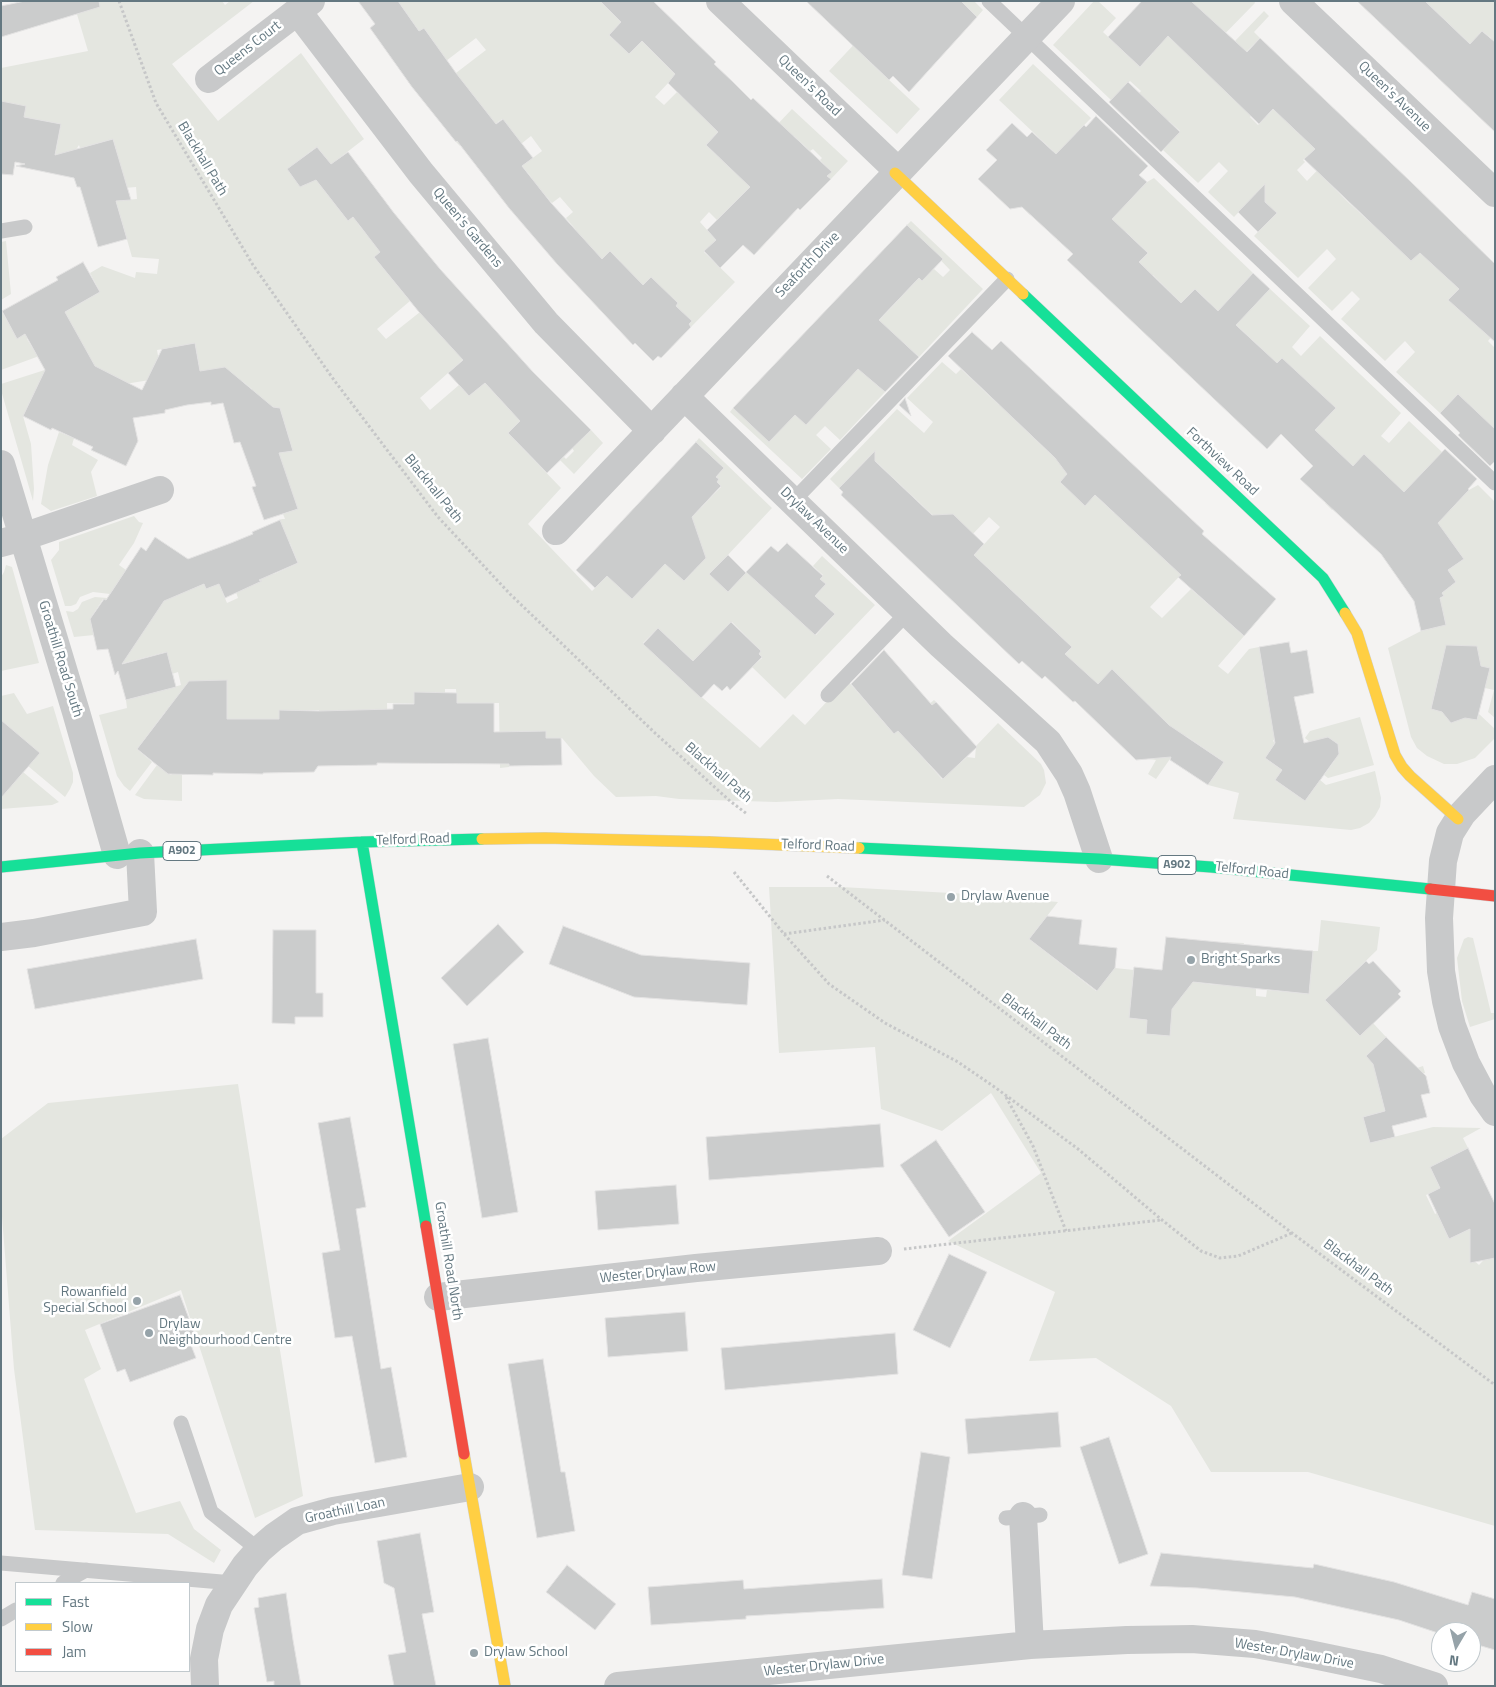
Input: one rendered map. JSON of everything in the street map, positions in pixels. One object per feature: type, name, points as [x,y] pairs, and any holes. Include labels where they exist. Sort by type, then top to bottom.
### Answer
[{"type":"street","name":"Queen's Road","points":[[720,1],[896,172]]},
{"type":"street","name":"Seaforth Drive","points":[[556,531],[1061,1]]},
{"type":"street","name":"Queen's Avenue","points":[[1293,1],[1495,193]]},
{"type":"street","name":"Queens Court","points":[[209,79],[304,6]]},
{"type":"street","name":"Queen's Gardens","points":[[304,6],[421,173],[546,324],[652,431]]},
{"type":"street","name":"Forthview Road","points":[[896,172],[1006,279],[1323,578],[1357,633],[1395,755],[1410,776],[1458,819]]},
{"type":"street","name":"Drylaw Avenue","points":[[684,396],[941,645],[1035,729],[1053,749],[1069,774],[1077,792],[1100,859]]},
{"type":"street","name":"Groathill Road South","points":[[1,464],[12,540],[129,854]]},
{"type":"street","points":[[12,540],[160,490]]},
{"type":"street","points":[[1495,778],[1458,819],[1450,833],[1444,852],[1439,937],[1441,971],[1452,1026],[1466,1063],[1483,1095],[1495,1112]]},
{"type":"street","name":"Telford Road","points":[[1,866],[129,854],[362,842],[544,838],[710,842],[1100,859],[1211,867],[1495,896]]},
{"type":"street","name":"Groathill Road North","points":[[362,842],[505,1686]]},
{"type":"street","points":[[1,937],[34,933],[143,912],[129,854]]},
{"type":"street","name":"Wester Drylaw Row","points":[[438,1297],[878,1250]]},
{"type":"street","name":"Groathill Loan","points":[[205,1686],[204,1659],[210,1629],[219,1605],[233,1583],[259,1550],[274,1537],[297,1521],[333,1511],[470,1487]]},
{"type":"street","points":[[1023,1516],[1030,1645]]},
{"type":"street","name":"Wester Drylaw Drive","points":[[618,1686],[1030,1645],[1192,1639],[1255,1644],[1304,1653],[1381,1669],[1434,1686]]},
{"type":"lane","points":[[989,1],[1495,483]]},
{"type":"lane","points":[[1,232],[25,227]]},
{"type":"lane","points":[[793,501],[1006,279]]},
{"type":"lane","points":[[828,695],[908,612]]},
{"type":"lane","points":[[181,1423],[211,1512],[259,1550]]},
{"type":"lane","points":[[1,1563],[233,1583]]},
{"type":"lane","points":[[65,1582],[86,1570]]},
{"type":"lane","points":[[1,1619],[15,1611]]},
{"type":"path","name":"Blackhall Path","points":[[119,1],[156,103],[253,265],[334,380],[438,517],[510,594],[648,726],[730,801],[752,818]]},
{"type":"path","points":[[710,842],[784,934],[829,984],[885,1023],[958,1062],[1005,1094],[1078,1149],[1201,1251],[1220,1258],[1238,1256],[1292,1233]]},
{"type":"path","name":"Blackhall Path","points":[[826,876],[1292,1233],[1495,1385]]},
{"type":"path","points":[[784,934],[885,920]]},
{"type":"path","points":[[1005,1094],[1033,1146],[1066,1231]]},
{"type":"path","points":[[878,1250],[895,1250],[1162,1220]]},
{"type":"shaded area","points":[[73,1],[222,1],[225,5],[230,1],[254,1],[172,64],[218,121],[301,53],[364,139],[329,166],[329,162],[318,148],[315,148],[289,168],[289,171],[300,186],[303,186],[314,177],[348,221],[381,196],[386,202],[358,224],[367,235],[395,214],[407,230],[374,257],[410,301],[377,329],[386,339],[420,312],[495,331],[420,398],[430,410],[459,385],[469,396],[485,383],[512,412],[543,384],[551,390],[508,433],[561,488],[528,524],[592,591],[607,576],[656,555],[684,581],[699,565],[689,520],[721,487],[717,482],[719,479],[716,477],[724,468],[696,442],[699,438],[772,508],[710,574],[728,592],[758,560],[754,579],[816,635],[835,614],[815,596],[826,584],[820,579],[823,575],[813,566],[822,556],[875,605],[785,699],[752,667],[762,658],[759,654],[761,651],[732,622],[693,661],[658,628],[643,643],[760,748],[793,714],[805,725],[847,680],[894,734],[934,700],[936,702],[920,716],[906,739],[942,779],[967,757],[975,758],[976,746],[998,723],[1041,764],[1046,783],[1040,795],[1024,807],[838,799],[776,802],[679,799],[656,796],[616,797],[594,776],[562,738],[546,738],[545,731],[509,732],[509,767],[500,768],[499,703],[457,703],[456,689],[445,689],[445,704],[387,703],[388,740],[319,726],[319,710],[279,710],[279,748],[201,774],[182,775],[182,801],[144,799],[135,795],[157,765],[171,775],[204,733],[165,712],[137,749],[152,762],[130,791],[117,776],[99,715],[127,708],[126,700],[181,685],[178,672],[172,674],[166,652],[113,666],[169,547],[179,553],[189,590],[204,584],[206,589],[231,578],[234,586],[222,591],[227,603],[238,598],[236,592],[261,581],[244,573],[274,574],[298,563],[290,543],[278,548],[268,525],[285,519],[283,514],[297,509],[278,453],[293,451],[280,408],[260,405],[248,394],[252,389],[242,381],[229,396],[200,371],[195,343],[157,350],[162,378],[125,384],[38,385],[23,416],[31,444],[33,501],[1,390],[1,384],[76,360],[65,312],[100,292],[90,273],[102,266],[135,278],[136,272],[157,274],[159,259],[132,257],[116,201],[137,199],[136,187],[113,189],[117,154],[113,139],[80,148],[79,145],[60,175],[52,173],[61,124],[24,117],[1,101],[1,68],[88,51]]},
{"type":"shaded area","points":[[398,1],[600,1],[610,11],[641,1],[609,35],[629,54],[642,41],[663,62],[670,54],[699,50],[655,97],[664,105],[677,92],[726,124],[706,145],[722,160],[739,165],[792,109],[848,161],[831,179],[827,176],[831,172],[820,160],[822,158],[813,149],[810,151],[794,136],[778,152],[785,159],[718,221],[709,212],[700,222],[716,240],[704,252],[735,282],[691,327],[689,324],[691,321],[676,306],[678,303],[671,297],[621,331],[598,308],[620,261],[610,251],[602,259],[574,248],[557,264],[549,254],[576,230],[566,218],[573,212],[560,197],[552,203],[538,187],[511,211],[503,200],[532,178],[522,166],[542,151],[531,136],[521,144],[502,119],[467,146],[464,142],[460,146],[456,142],[485,118],[475,105],[478,101],[469,90],[422,99],[486,50],[476,38],[412,87],[408,82],[439,60],[434,42],[424,28],[419,31]]},
{"type":"shaded area","points":[[895,1],[871,63],[920,109],[897,134],[829,71]]},
{"type":"shaded area","points":[[961,1],[974,1],[983,10],[977,17]]},
{"type":"shaded area","points":[[1094,1],[1098,1],[1116,18],[1103,32],[1140,67],[1153,53],[1148,48],[1191,1],[1254,1],[1255,3],[1211,48],[1206,71],[1264,11],[1269,16],[1254,32],[1260,38],[1217,82],[1264,102],[1250,117],[1258,125],[1302,79],[1314,89],[1285,120],[1315,149],[1303,160],[1305,162],[1297,170],[1307,181],[1356,130],[1367,139],[1327,181],[1349,203],[1371,223],[1411,182],[1422,192],[1392,223],[1396,246],[1411,261],[1421,251],[1436,265],[1465,234],[1475,245],[1445,276],[1459,289],[1449,300],[1465,315],[1495,333],[1488,341],[1495,348],[1495,430],[1477,449],[1450,423],[1468,404],[1458,394],[1440,413],[1396,372],[1415,352],[1405,341],[1385,361],[1341,319],[1360,299],[1352,291],[1332,311],[1308,288],[1336,259],[1327,249],[1298,278],[1254,236],[1276,213],[1256,194],[1234,217],[1208,192],[1228,171],[1219,162],[1198,183],[1163,150],[1180,131],[1169,121],[1152,139],[1122,111],[1141,91],[1130,81],[1111,100],[1053,45]]},
{"type":"shaded area","points":[[1425,1],[1495,1],[1495,68],[1491,38],[1482,31],[1472,46]]},
{"type":"shaded area","points":[[1033,64],[1091,118],[1065,145],[1130,200],[1147,182],[1154,178],[1253,273],[1234,294],[1250,310],[1270,289],[1310,326],[1292,347],[1301,356],[1320,336],[1401,413],[1381,436],[1389,443],[1409,421],[1442,452],[1450,510],[1469,490],[1478,485],[1495,502],[1495,718],[1488,712],[1494,690],[1485,688],[1476,665],[1478,651],[1472,646],[1468,646],[1443,658],[1431,709],[1477,720],[1479,714],[1495,729],[1495,738],[1475,758],[1457,764],[1444,764],[1427,756],[1417,748],[1411,737],[1388,648],[1421,631],[1446,624],[1443,613],[1425,617],[1421,612],[1444,596],[1442,593],[1456,582],[1448,570],[1464,559],[1450,540],[1346,495],[1332,510],[1325,503],[1356,469],[1300,446],[1336,408],[1286,403],[1261,348],[1232,321],[1217,338],[1209,302],[1195,289],[1181,303],[1153,275],[1133,295],[1124,278],[1148,253],[1126,232],[1072,237],[1063,245],[1057,240],[1101,193],[1063,179],[1030,215],[1022,207],[1045,183],[1053,151],[999,100]]},
{"type":"shaded area","points":[[911,221],[983,289],[919,357],[901,341],[892,350],[870,379],[885,392],[840,440],[825,426],[816,435],[831,449],[802,479],[730,412],[733,408],[870,330],[919,278],[934,269],[943,277],[950,270],[907,225]]},
{"type":"shaded area","points":[[6,241],[11,294],[1,300],[1,242]]},
{"type":"shaded area","points":[[1,310],[17,338],[29,332],[32,336],[27,339],[35,352],[42,355],[1,370]]},
{"type":"shaded area","points":[[942,362],[956,374],[961,369],[999,405],[1017,387],[1021,390],[1036,374],[1046,383],[1013,418],[1057,460],[1078,444],[1094,428],[1103,437],[1060,482],[1085,505],[1095,495],[1114,513],[1131,495],[1129,526],[1176,570],[1198,557],[1150,607],[1162,618],[1191,589],[1244,636],[1218,666],[1228,674],[1249,649],[1259,647],[1270,710],[1296,706],[1297,711],[1273,741],[1275,743],[1265,758],[1282,770],[1275,780],[1305,801],[1320,780],[1326,785],[1375,771],[1381,798],[1380,807],[1369,823],[1351,830],[1233,819],[1239,793],[1208,785],[1224,762],[1186,736],[1156,779],[1148,774],[1156,760],[1149,759],[1149,754],[1173,729],[1112,670],[1091,691],[1045,676],[1072,647],[974,555],[1000,527],[989,517],[971,536],[940,522],[870,456],[839,488],[830,479],[897,409],[924,433],[933,422],[907,398]]},
{"type":"shaded area","points":[[591,430],[603,443],[574,474],[560,460],[564,457],[566,459],[574,451],[572,448]]},
{"type":"shaded area","points":[[59,432],[74,438],[72,445],[98,460],[91,472],[97,496],[51,511],[41,504],[48,465]]},
{"type":"shaded area","points":[[134,516],[139,522],[143,523],[134,543],[119,565],[126,570],[110,594],[93,592],[80,597],[76,604],[65,606],[51,560],[59,550],[59,542]]},
{"type":"shaded area","points":[[6,565],[12,567],[39,663],[1,671],[1,577]]},
{"type":"shaded area","points":[[95,597],[107,598],[106,600],[103,599],[90,619],[94,635],[74,637],[66,611],[73,612],[78,609],[82,602]]},
{"type":"shaded area","points":[[14,693],[27,714],[53,706],[73,773],[73,782],[65,797],[28,766],[1,720],[1,696]]},
{"type":"shaded area","points":[[1360,717],[1374,765],[1328,778],[1324,775],[1335,760],[1333,759],[1339,750],[1338,744],[1328,737],[1322,739],[1316,747],[1305,738],[1310,731]]},
{"type":"shaded area","points":[[23,772],[59,802],[52,805],[1,809],[1,777],[12,785]]},
{"type":"shaded area","points":[[769,887],[841,887],[969,894],[1058,902],[1029,939],[1096,991],[1115,968],[1134,970],[1129,1018],[1147,1020],[1146,1034],[1170,1036],[1171,1021],[1160,1019],[1169,998],[1180,999],[1183,995],[1185,981],[1217,985],[1222,942],[1244,943],[1242,963],[1256,988],[1256,996],[1266,997],[1267,990],[1309,994],[1313,951],[1318,951],[1321,920],[1380,927],[1377,950],[1340,986],[1352,1000],[1338,1013],[1360,1036],[1373,1023],[1386,1037],[1366,1056],[1417,1068],[1423,1066],[1425,1073],[1379,1085],[1385,1111],[1363,1117],[1370,1143],[1433,1127],[1481,1128],[1463,1138],[1468,1148],[1430,1167],[1440,1188],[1426,1195],[1449,1239],[1495,1217],[1470,1257],[1479,1265],[1495,1250],[1495,1526],[1308,1472],[1211,1472],[1171,1406],[1096,1358],[1029,1361],[1055,1292],[948,1241],[1041,1173],[991,1093],[942,1131],[881,1109],[875,1047],[779,1053]]},
{"type":"shaded area","points":[[1468,937],[1473,938],[1491,1013],[1495,1013],[1495,1019],[1470,1027],[1462,1001],[1457,958],[1464,939]]},
{"type":"shaded area","name":"Rowanfield Special School","points":[[238,1084],[303,1496],[255,1518],[181,1290],[85,1330],[101,1369],[84,1379],[136,1513],[180,1501],[194,1529],[221,1550],[214,1563],[168,1534],[35,1530],[14,1369],[1,1204],[1,1139],[48,1103]]},
{"type":"building","points":[[25,1],[99,1],[100,7],[1,37],[1,6]]},
{"type":"building","points":[[358,1],[398,1],[419,31],[424,28],[496,124],[503,119],[533,158],[522,166],[552,204],[602,259],[610,251],[643,285],[651,277],[678,303],[676,306],[692,321],[689,324],[691,327],[661,358],[658,356],[653,361],[635,343],[633,345],[557,264],[509,208],[412,87],[370,28],[375,24]]},
{"type":"building","points":[[600,1],[653,1],[716,62],[714,64],[751,100],[753,98],[832,172],[827,176],[831,179],[800,210],[798,208],[754,255],[743,245],[720,268],[704,251],[716,240],[707,230],[750,187],[706,145],[718,132],[668,83],[675,74],[642,41],[629,54],[609,35],[621,22]]},
{"type":"building","points":[[806,1],[961,1],[977,17],[909,92],[893,76],[889,80]]},
{"type":"building","points":[[1142,1],[1191,1],[1247,52],[1260,38],[1411,182],[1495,264],[1495,342],[1448,300],[1459,289],[1420,253],[1411,261],[1304,159],[1315,149],[1273,109],[1259,124],[1168,36],[1140,67],[1108,37]]},
{"type":"building","points":[[1357,1],[1425,1],[1470,44],[1482,31],[1495,42],[1495,132]]},
{"type":"building","points":[[1128,82],[1180,132],[1161,152],[1109,102]]},
{"type":"building","points":[[1,101],[26,106],[24,117],[61,124],[55,155],[113,139],[131,200],[116,201],[127,239],[98,247],[80,187],[77,187],[74,178],[16,166],[25,164],[15,162],[13,175],[1,174]]},
{"type":"building","points":[[1096,116],[1148,166],[1139,175],[1147,182],[1112,219],[1148,253],[1139,262],[1181,303],[1195,289],[1218,311],[1253,273],[1270,289],[1236,325],[1277,363],[1282,358],[1336,408],[1315,430],[1353,466],[1364,454],[1404,492],[1445,449],[1477,479],[1438,523],[1464,559],[1448,570],[1456,582],[1442,593],[1444,596],[1440,598],[1446,625],[1421,631],[1414,601],[1381,554],[1300,479],[1313,466],[1281,434],[1267,449],[1067,260],[1073,254],[1022,207],[1010,209],[978,179],[997,160],[986,150],[1012,123],[1027,137],[1032,132],[1056,154],[1084,125],[1086,127]]},
{"type":"building","points":[[317,147],[331,164],[348,152],[394,213],[440,269],[533,372],[591,430],[547,473],[508,433],[520,421],[485,383],[469,396],[448,373],[463,360],[419,312],[374,257],[380,252],[353,217],[348,221],[316,180],[300,187],[287,169]]},
{"type":"building","points":[[1265,184],[1265,202],[1277,213],[1258,232],[1238,212]]},
{"type":"building","points":[[907,225],[943,259],[922,281],[919,278],[879,320],[919,357],[885,392],[858,369],[806,425],[795,415],[769,442],[733,408]]},
{"type":"building","points":[[83,262],[100,292],[65,312],[95,366],[142,390],[162,349],[195,343],[200,371],[225,367],[273,407],[280,408],[293,451],[279,453],[298,509],[264,520],[252,487],[256,486],[240,442],[234,443],[223,403],[211,405],[211,402],[187,405],[165,410],[165,413],[133,418],[138,441],[126,466],[91,450],[93,447],[23,416],[45,370],[25,334],[17,339],[2,311],[58,280],[56,277]]},
{"type":"building","points":[[972,332],[992,350],[1001,341],[1204,531],[1202,534],[1276,599],[1244,636],[1178,577],[1181,575],[1095,495],[1085,506],[1060,482],[1067,474],[1055,458],[948,356]]},
{"type":"building","points":[[1458,394],[1495,429],[1495,461],[1490,466],[1458,435],[1460,433],[1440,413]]},
{"type":"building","points":[[905,398],[911,416],[899,405]]},
{"type":"building","points":[[696,442],[724,468],[716,477],[719,479],[717,482],[721,486],[692,517],[706,558],[684,581],[665,564],[632,599],[607,576],[595,588],[576,570]]},
{"type":"building","points":[[875,451],[875,461],[932,515],[953,514],[984,544],[974,555],[1072,647],[1065,654],[1098,684],[1112,669],[1169,725],[1224,762],[1208,785],[1170,760],[1171,757],[1136,760],[1075,701],[1073,702],[1045,676],[1042,679],[1022,661],[1019,664],[841,495],[843,492],[839,488]]},
{"type":"building","points":[[280,520],[298,563],[259,580],[262,581],[225,598],[219,584],[206,589],[204,584],[164,601],[122,664],[167,652],[176,687],[126,700],[118,671],[115,675],[108,649],[97,650],[90,619],[104,599],[106,600],[141,547],[146,551],[155,537],[188,559],[253,534],[252,532]]},
{"type":"building","points":[[787,543],[823,576],[820,579],[826,584],[815,596],[835,614],[815,635],[746,572],[771,546],[778,552]]},
{"type":"building","points":[[728,555],[746,573],[728,592],[709,574]]},
{"type":"building","points":[[731,622],[761,651],[759,654],[762,657],[730,690],[727,686],[722,691],[714,684],[701,698],[643,644],[658,628],[693,661]]},
{"type":"building","points":[[1289,642],[1291,653],[1307,650],[1314,693],[1294,697],[1304,743],[1328,737],[1338,744],[1339,754],[1305,801],[1275,780],[1282,770],[1265,758],[1275,743],[1259,647]]},
{"type":"building","points":[[1446,645],[1477,646],[1481,666],[1490,668],[1477,720],[1465,718],[1451,723],[1442,712],[1431,709]]},
{"type":"building","points":[[884,650],[932,705],[936,702],[977,747],[943,779],[898,731],[894,734],[851,684]]},
{"type":"building","points":[[227,680],[227,719],[279,719],[279,710],[393,709],[393,704],[414,704],[414,692],[457,693],[457,703],[494,703],[494,732],[546,731],[546,738],[561,738],[562,765],[509,766],[509,764],[377,763],[377,765],[318,766],[314,772],[213,773],[213,775],[168,774],[137,749],[189,681]]},
{"type":"building","points":[[1,720],[40,753],[1,798]]},
{"type":"building","points":[[1047,916],[1082,920],[1079,944],[1117,948],[1115,968],[1097,991],[1029,939]]},
{"type":"building","points":[[498,924],[524,952],[467,1006],[441,978]]},
{"type":"building","points":[[563,926],[641,955],[750,963],[747,1005],[634,997],[549,964]]},
{"type":"building","points":[[273,930],[316,930],[316,993],[323,993],[323,1017],[295,1017],[295,1024],[272,1023]]},
{"type":"building","points":[[1166,937],[1313,951],[1309,994],[1193,982],[1172,1009],[1170,1036],[1146,1034],[1147,1020],[1129,1018],[1134,967],[1162,970]]},
{"type":"building","points":[[196,939],[203,979],[35,1009],[27,969]]},
{"type":"building","points":[[1366,961],[1369,964],[1373,961],[1401,991],[1398,994],[1401,997],[1360,1036],[1325,1000]]},
{"type":"building","points":[[1386,1037],[1426,1076],[1430,1093],[1421,1095],[1427,1117],[1392,1126],[1395,1137],[1370,1143],[1363,1117],[1385,1111],[1373,1064],[1366,1056]]},
{"type":"building","points":[[488,1038],[518,1212],[482,1218],[453,1044]]},
{"type":"building","points":[[350,1117],[366,1207],[356,1209],[381,1369],[391,1367],[407,1457],[375,1463],[352,1336],[335,1338],[322,1253],[340,1250],[318,1123]]},
{"type":"building","points":[[880,1124],[884,1167],[709,1180],[706,1137]]},
{"type":"building","points":[[936,1140],[985,1212],[949,1237],[900,1165]]},
{"type":"building","points":[[1468,1148],[1495,1204],[1495,1258],[1470,1263],[1470,1229],[1449,1239],[1428,1194],[1440,1188],[1430,1167]]},
{"type":"building","points":[[676,1185],[679,1224],[598,1230],[595,1191]]},
{"type":"building","points":[[949,1254],[987,1272],[950,1348],[913,1330]]},
{"type":"building","name":"Drylaw Neighbourhood Centre","points":[[180,1295],[198,1342],[191,1345],[196,1358],[130,1382],[125,1369],[117,1372],[100,1324]]},
{"type":"building","points":[[685,1312],[688,1351],[608,1357],[605,1318]]},
{"type":"building","points":[[895,1333],[898,1374],[725,1390],[721,1348]]},
{"type":"building","points":[[543,1359],[561,1472],[565,1472],[575,1531],[537,1538],[508,1364]]},
{"type":"building","points":[[1058,1412],[1061,1447],[968,1454],[965,1419]]},
{"type":"building","points":[[1109,1437],[1148,1554],[1119,1564],[1080,1447]]},
{"type":"building","points":[[921,1452],[950,1457],[932,1579],[902,1575]]},
{"type":"building","points":[[420,1533],[434,1612],[422,1614],[436,1686],[394,1686],[388,1655],[406,1652],[394,1588],[384,1583],[377,1541]]},
{"type":"building","points":[[1161,1553],[1313,1568],[1314,1564],[1394,1582],[1468,1605],[1472,1592],[1495,1599],[1495,1650],[1481,1646],[1481,1622],[1431,1622],[1431,1631],[1399,1620],[1295,1597],[1198,1588],[1150,1586]]},
{"type":"building","points":[[567,1565],[616,1604],[595,1630],[546,1592]]},
{"type":"building","points":[[882,1579],[884,1608],[746,1616],[746,1619],[651,1625],[648,1587],[743,1580],[744,1589]]},
{"type":"building","points":[[286,1593],[301,1686],[274,1686],[274,1681],[267,1682],[254,1608],[259,1607],[258,1598]]},
{"type":"traffic: fast","points":[[1023,294],[1323,578],[1345,613]]},
{"type":"traffic: fast","points":[[1,867],[140,853],[362,842],[482,839]]},
{"type":"traffic: fast","points":[[362,842],[426,1226]]},
{"type":"traffic: fast","points":[[859,848],[1099,859],[1211,867],[1430,889]]},
{"type":"traffic: slow","points":[[895,173],[1023,294]]},
{"type":"traffic: slow","points":[[1345,613],[1357,633],[1395,755],[1410,776],[1458,819]]},
{"type":"traffic: slow","points":[[482,839],[545,838],[710,842]]},
{"type":"traffic: slow","points":[[710,842],[859,848]]},
{"type":"traffic: slow","points":[[464,1454],[505,1686]]},
{"type":"traffic: jam","points":[[1430,889],[1495,896]]},
{"type":"traffic: jam","points":[[426,1226],[464,1454]]},
{"type":"place","name":"Drylaw Avenue","points":[[951,897]]},
{"type":"place","name":"Bright Sparks","points":[[1191,960]]},
{"type":"place","name":"Rowanfield Special School","points":[[137,1301]]},
{"type":"place","name":"Drylaw Neighbourhood Centre","points":[[149,1333]]},
{"type":"place","name":"Drylaw School","points":[[474,1653]]}]
